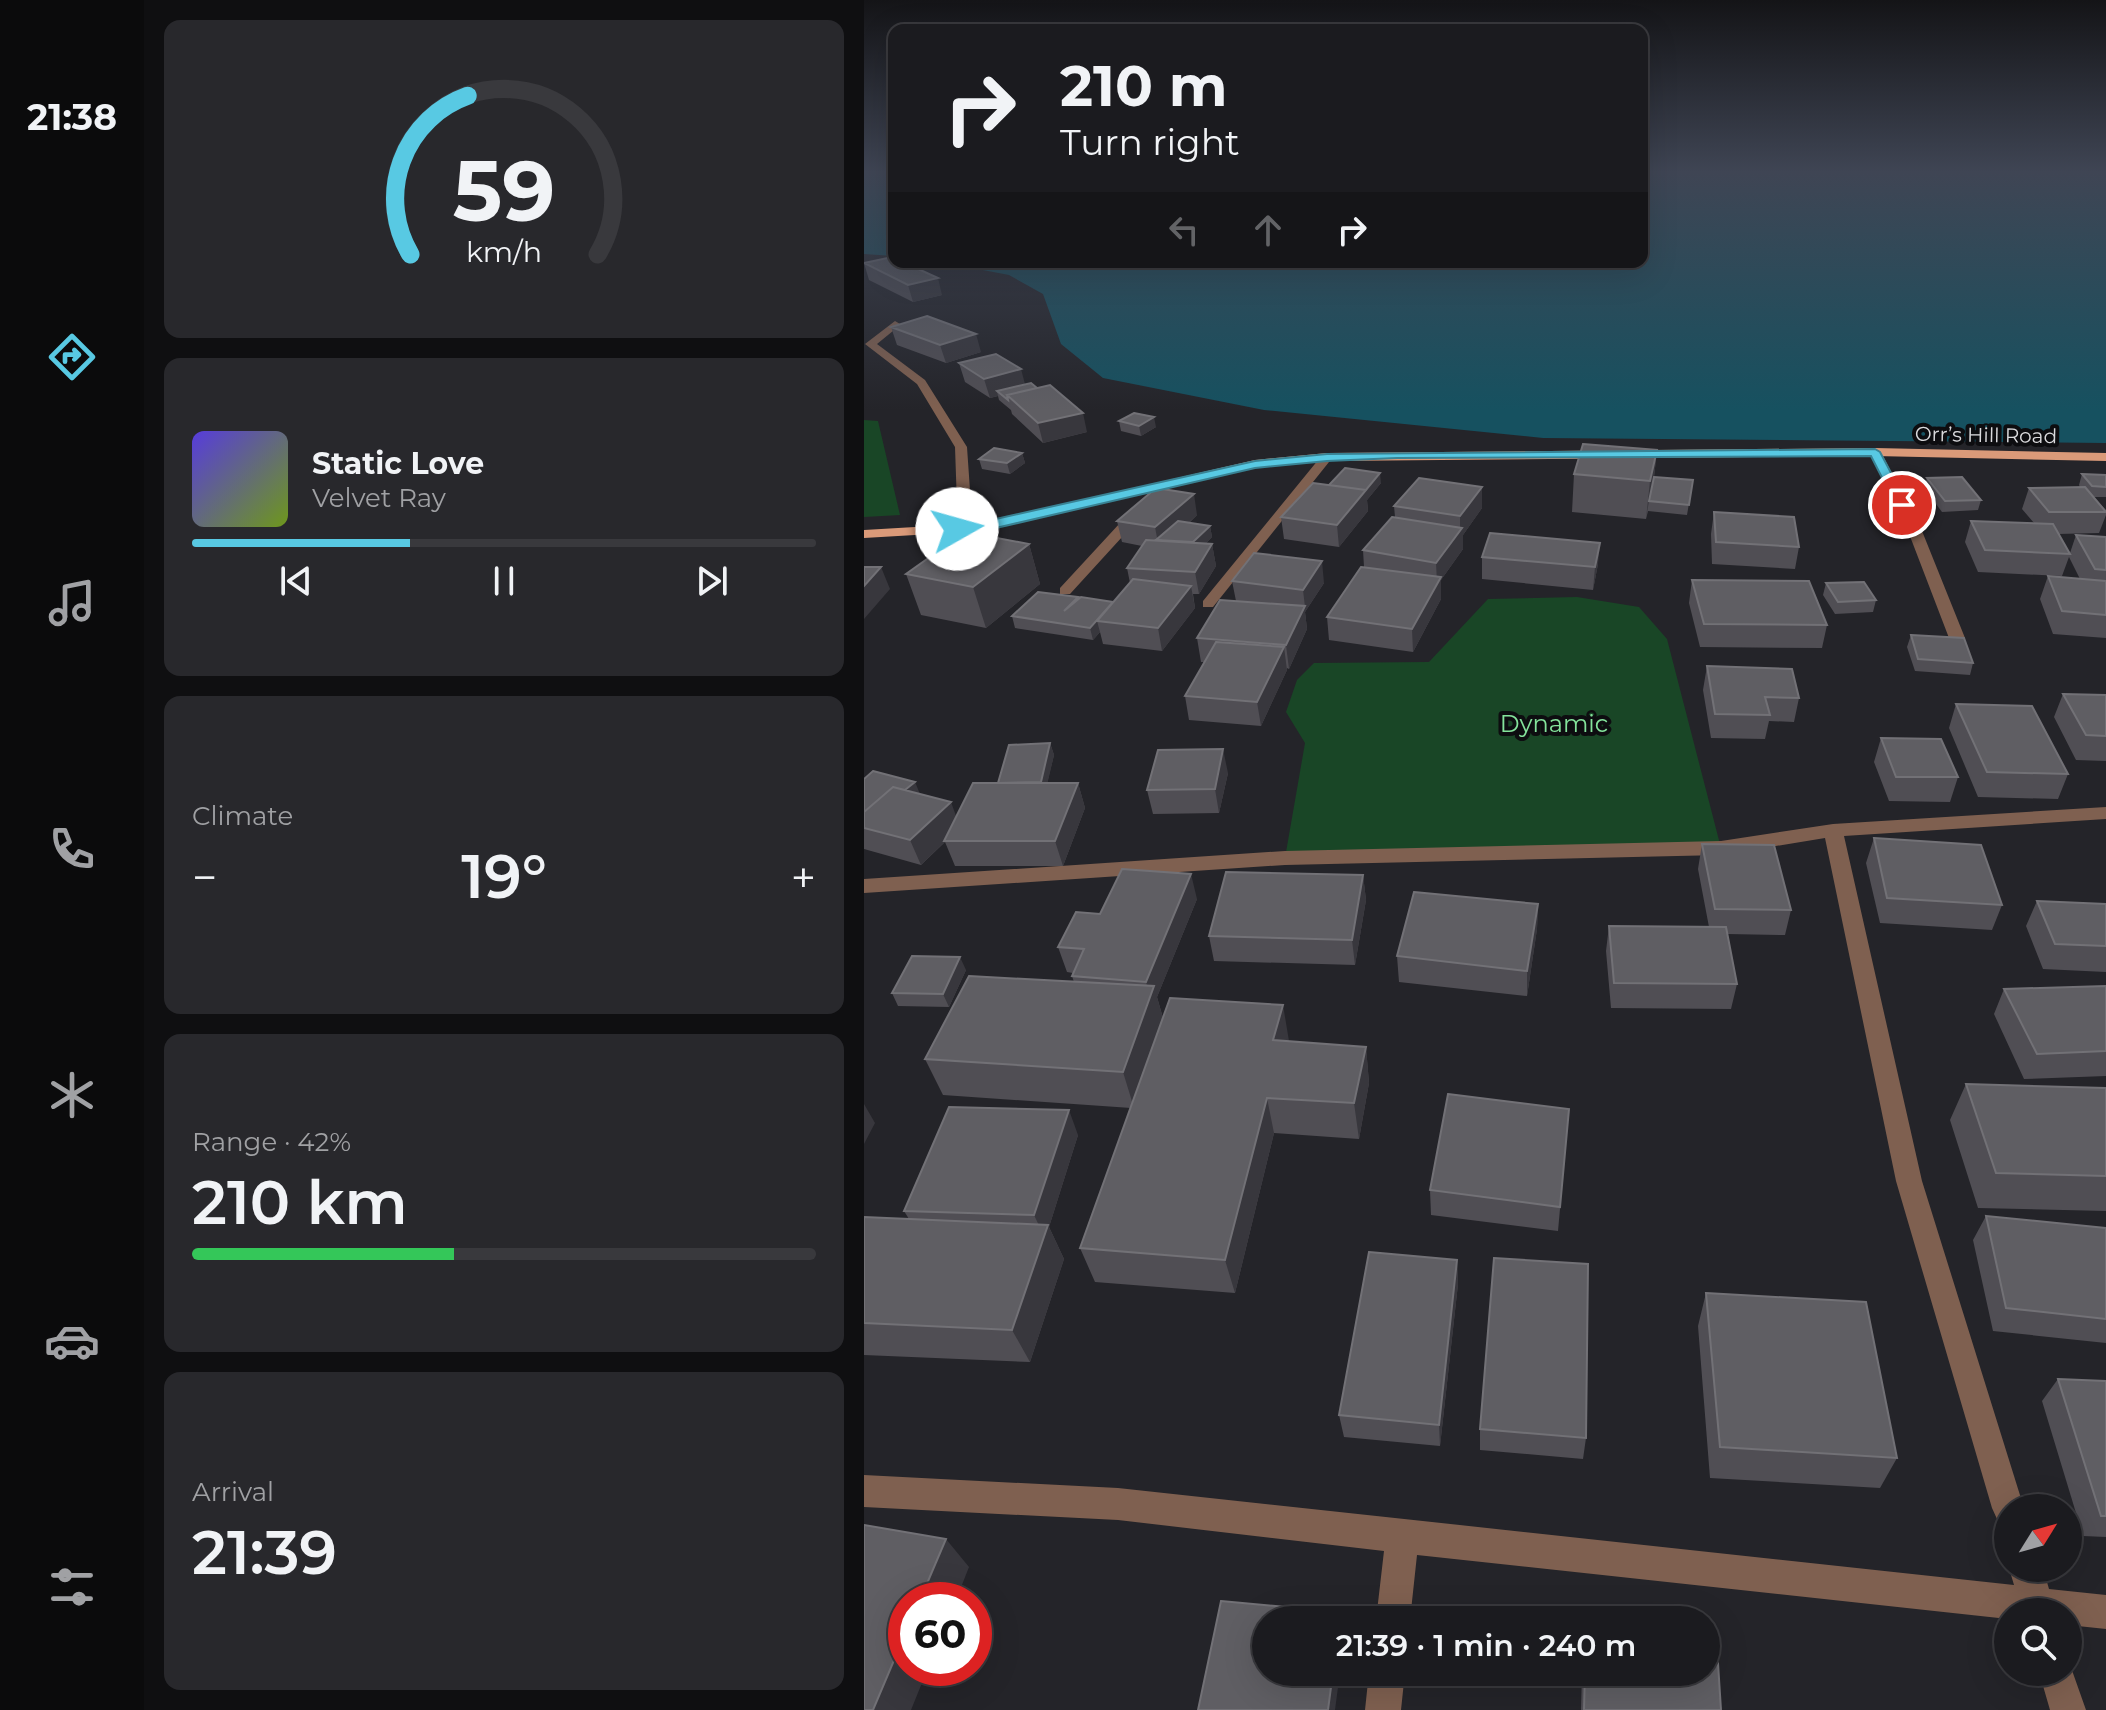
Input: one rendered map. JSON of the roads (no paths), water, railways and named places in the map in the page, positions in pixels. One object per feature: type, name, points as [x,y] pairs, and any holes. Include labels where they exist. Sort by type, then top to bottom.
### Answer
[{"type":"main road","name":"Orr’s Hill Road","points":[[864,534],[983,527],[1255,464],[1327,457],[1875,452],[2106,457]]},
{"type":"street","points":[[895,324],[867,344],[921,382],[961,447],[964,505],[957,529]]},
{"type":"street","points":[[1875,452],[1915,531],[1957,638]]},
{"type":"street","points":[[1208,604],[1327,457]]},
{"type":"street","points":[[1065,591],[1165,484]]},
{"type":"street","points":[[864,886],[1285,858],[1721,848],[1833,830],[2106,813]]},
{"type":"street","points":[[1833,830],[1909,1181],[2004,1494]]},
{"type":"street","points":[[864,1491],[1118,1504],[1994,1603]]},
{"type":"street","points":[[1395,1606],[1402,1537]]},
{"type":"street","points":[[2082,1611],[2106,1612]]},
{"type":"street","points":[[1383,1710],[1386,1686]]},
{"type":"street","points":[[2061,1686],[2068,1710]]},
{"type":"water","points":[[864,251],[888,251],[888,256],[864,254]]},
{"type":"water","points":[[1648,251],[2106,251],[2106,443],[1543,438],[1264,410],[1103,378],[1061,344],[1043,294],[1009,275],[972,268],[1648,268]]},
{"type":"park label","name":"Dynamic","points":[[1554,724]]}]
